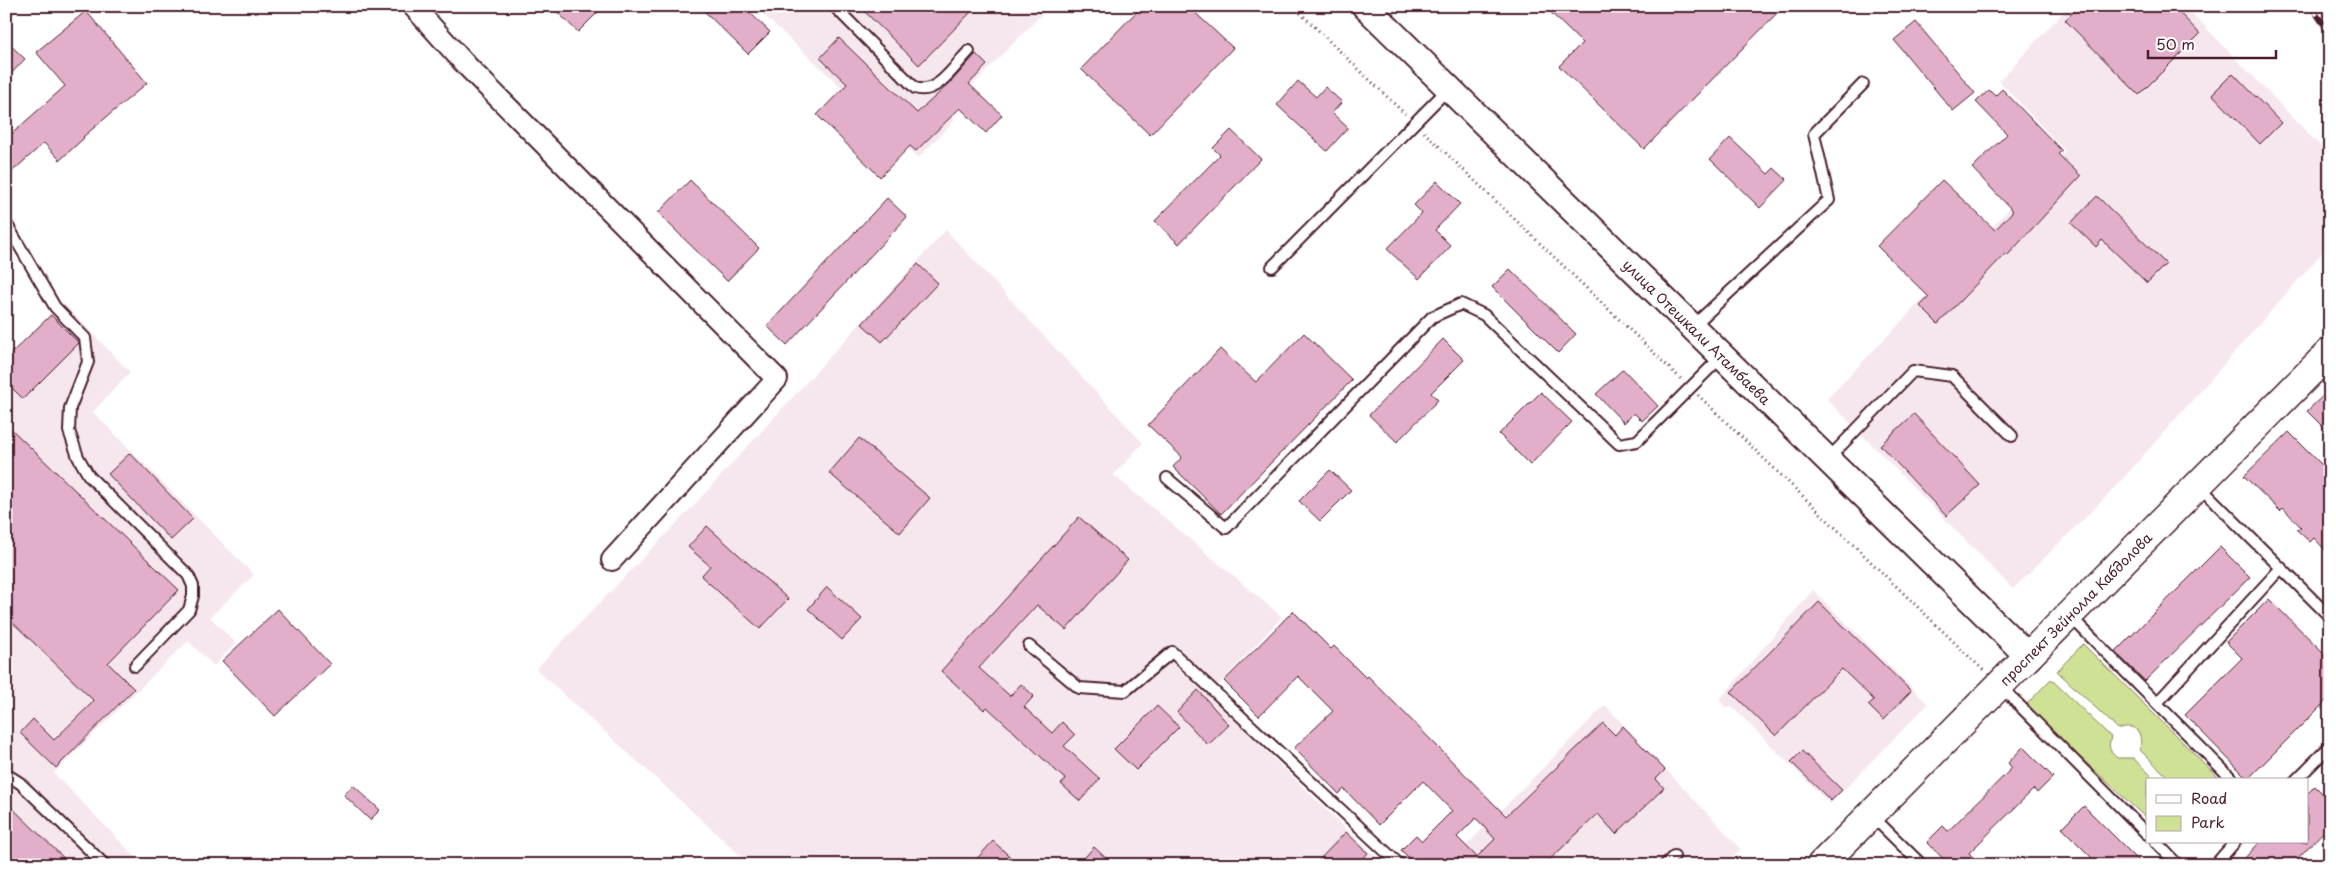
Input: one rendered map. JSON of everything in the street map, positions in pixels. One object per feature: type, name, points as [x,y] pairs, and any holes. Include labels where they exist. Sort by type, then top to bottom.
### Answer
[{"type":"main road","name":"проспект Зейнолла Кабдолова","points":[[1821,865],[2030,657],[2330,352]]},
{"type":"street","points":[[413,6],[466,65],[777,379],[612,560]]},
{"type":"street","name":"улица Отешкали Атамбаева","points":[[1374,9],[1449,88],[2030,657]]},
{"type":"lane","points":[[834,6],[915,88],[924,91],[935,87],[969,50]]},
{"type":"lane","points":[[1693,326],[1830,200],[1814,134],[1863,84]]},
{"type":"lane","points":[[1272,267],[1449,88]]},
{"type":"lane","points":[[6,223],[55,307],[85,338],[88,362],[70,408],[69,432],[78,457],[89,476],[188,575],[193,586],[194,596],[190,610],[135,666]]},
{"type":"lane","points":[[1167,478],[1226,528],[1432,316],[1461,304],[1484,315],[1619,444],[1637,441],[1723,355]]},
{"type":"lane","points":[[1828,459],[1913,371],[1952,376],[2012,436]]},
{"type":"lane","points":[[2198,486],[2330,617]]},
{"type":"lane","points":[[2157,703],[2281,568]]},
{"type":"lane","points":[[2070,616],[2231,778]]},
{"type":"lane","points":[[1029,646],[1079,688],[1125,691],[1172,652],[1399,865]]},
{"type":"lane","points":[[2000,686],[2146,833]]},
{"type":"lane","points":[[2298,778],[2330,746]]},
{"type":"lane","points":[[6,774],[20,783],[106,865]]},
{"type":"lane","points":[[1871,816],[1922,865]]},
{"type":"lane","points":[[2158,844],[2178,865]]},
{"type":"lane","points":[[2215,865],[2234,844]]},
{"type":"lane","points":[[1665,865],[1674,856]]},
{"type":"path","points":[[1293,6],[2000,686]]},
{"type":"shaded area","points":[[754,6],[1050,6],[947,111],[955,120],[918,158]]},
{"type":"shaded area","points":[[2069,6],[2185,6],[2330,156],[2330,244],[2113,490],[2013,589],[1827,399],[2065,151],[1999,81]]},
{"type":"shaded area","points":[[946,230],[1143,443],[1114,475],[1282,617],[1209,695],[1385,865],[751,865],[536,669],[693,506]]},
{"type":"shaded area","points":[[62,302],[130,372],[93,412],[254,575],[210,617],[236,643],[214,666],[188,641],[54,773],[143,865],[6,865],[6,358]]},
{"type":"shaded area","points":[[1813,590],[1928,704],[1830,804],[1732,707],[1726,708],[1719,700]]},
{"type":"shaded area","points":[[1605,705],[1741,849],[1724,865],[1447,865]]},
{"type":"green space","points":[[2083,644],[2219,778],[2169,778],[2140,750],[2141,744],[2137,730],[2130,727],[2118,729],[2057,671]]},
{"type":"green space","points":[[2051,679],[2111,737],[2110,749],[2117,758],[2133,758],[2154,778],[2146,778],[2146,818],[2025,706]]},
{"type":"building","points":[[551,6],[604,6],[578,32]]},
{"type":"building","points":[[699,6],[743,6],[770,32],[748,54]]},
{"type":"building","points":[[859,6],[977,6],[919,65]]},
{"type":"building","points":[[1142,6],[1188,6],[1233,48],[1150,135],[1081,69]]},
{"type":"building","points":[[1544,6],[1784,6],[1644,149],[1559,66],[1582,43]]},
{"type":"building","points":[[2080,6],[2173,6],[2200,34],[2139,95],[2065,20]]},
{"type":"building","points":[[86,11],[147,83],[83,137],[60,160],[44,143],[6,177],[6,139],[65,86],[36,52]]},
{"type":"building","points":[[1916,22],[1975,93],[1953,111],[1894,40]]},
{"type":"building","points":[[839,38],[917,113],[950,83],[976,54],[987,65],[969,84],[1002,115],[986,133],[960,108],[916,151],[910,146],[880,177],[817,115],[847,84],[820,58]]},
{"type":"building","points":[[6,41],[25,59],[6,79]]},
{"type":"building","points":[[2233,73],[2281,123],[2260,144],[2212,94]]},
{"type":"building","points":[[1298,81],[1316,97],[1325,87],[1342,102],[1332,113],[1348,128],[1327,151],[1277,105]]},
{"type":"building","points":[[2002,89],[2062,151],[2058,154],[2081,176],[2007,256],[2005,254],[1938,324],[1920,306],[1929,297],[1877,246],[1942,180],[1995,230],[2013,211],[1972,168],[2007,134],[1976,102],[1989,90],[1995,96]]},
{"type":"building","points":[[1231,130],[1261,159],[1179,244],[1155,221],[1220,155],[1213,148]]},
{"type":"building","points":[[1730,138],[1768,174],[1774,168],[1787,180],[1760,208],[1710,159]]},
{"type":"building","points":[[690,180],[759,248],[727,281],[658,213]]},
{"type":"building","points":[[1437,181],[1460,204],[1435,230],[1451,246],[1419,279],[1387,249],[1422,213],[1414,205]]},
{"type":"building","points":[[2097,196],[2166,264],[2147,283],[2102,240],[2096,247],[2071,223]]},
{"type":"building","points":[[887,198],[907,217],[787,345],[767,326]]},
{"type":"building","points":[[918,264],[938,283],[882,342],[862,324]]},
{"type":"building","points":[[1510,269],[1576,334],[1558,353],[1492,287]]},
{"type":"building","points":[[51,315],[79,343],[23,399],[6,382],[6,358]]},
{"type":"building","points":[[1304,333],[1352,380],[1221,514],[1173,467],[1182,457],[1148,425],[1220,349],[1256,382]]},
{"type":"building","points":[[1443,339],[1464,360],[1431,393],[1438,400],[1397,442],[1369,415]]},
{"type":"building","points":[[1623,369],[1658,406],[1642,421],[1634,413],[1624,423],[1596,394]]},
{"type":"building","points":[[2330,389],[2330,434],[2307,411]]},
{"type":"building","points":[[1541,392],[1572,422],[1530,465],[1499,434]]},
{"type":"building","points":[[1914,414],[1980,485],[1946,516],[1880,445]]},
{"type":"building","points":[[6,424],[179,590],[108,663],[134,689],[56,768],[20,733],[33,719],[54,740],[94,701],[6,616]]},
{"type":"building","points":[[2289,432],[2330,473],[2330,555],[2314,538],[2310,542],[2297,530],[2301,527],[2283,508],[2280,511],[2244,476]]},
{"type":"building","points":[[859,438],[930,498],[900,533],[829,473]]},
{"type":"building","points":[[130,453],[193,519],[171,540],[108,474]]},
{"type":"building","points":[[1330,470],[1351,490],[1320,521],[1299,501]]},
{"type":"building","points":[[1079,517],[1128,560],[1066,630],[1037,605],[979,668],[1010,696],[1021,684],[1034,696],[1024,707],[1052,733],[1062,722],[1075,735],[1064,746],[1100,779],[1080,801],[1061,784],[1066,780],[987,707],[984,710],[941,671]]},
{"type":"building","points":[[707,526],[788,599],[760,629],[701,576],[710,566],[688,547]]},
{"type":"building","points":[[2220,547],[2250,577],[2145,681],[2115,652]]},
{"type":"building","points":[[827,587],[862,619],[842,640],[808,609]]},
{"type":"building","points":[[2269,599],[2330,659],[2330,697],[2249,778],[2185,715],[2242,658],[2226,642]]},
{"type":"building","points":[[1819,602],[1911,691],[1883,720],[1868,705],[1874,700],[1842,669],[1776,736],[1731,692]]},
{"type":"building","points":[[278,609],[330,664],[275,716],[222,661]]},
{"type":"building","points":[[1293,611],[1331,649],[1334,646],[1366,678],[1368,676],[1506,816],[1603,723],[1615,735],[1623,726],[1665,770],[1656,779],[1664,788],[1616,834],[1598,814],[1544,865],[1416,865],[1401,850],[1416,835],[1422,841],[1452,811],[1423,781],[1379,825],[1344,789],[1339,794],[1294,748],[1333,711],[1298,676],[1259,716],[1224,681]],"holes":[[[1476,818],[1495,839],[1477,857],[1457,837]]]},
{"type":"building","points":[[1198,690],[1229,725],[1208,745],[1177,712]]},
{"type":"building","points":[[1157,706],[1179,727],[1136,770],[1114,749]]},
{"type":"building","points":[[2023,747],[2053,777],[2037,793],[2034,789],[1969,853],[1974,858],[1967,865],[1949,865],[1927,842],[1943,826],[1948,831],[2012,768],[2008,763]]},
{"type":"building","points":[[1802,751],[1842,790],[1831,801],[1791,762]]},
{"type":"building","points":[[353,785],[380,810],[370,820],[344,795]]},
{"type":"building","points":[[2315,786],[2330,801],[2330,825],[2291,865],[2238,865],[2258,844],[2308,844],[2308,793]]},
{"type":"building","points":[[6,802],[71,865],[6,865]]},
{"type":"building","points":[[2084,806],[2143,865],[2099,865],[2062,828]]},
{"type":"building","points":[[1346,832],[1368,853],[1357,865],[1314,865]]},
{"type":"building","points":[[993,841],[1019,865],[971,865]]},
{"type":"building","points":[[1094,847],[1113,865],[1078,865]]},
{"type":"railway","points":[[2311,6],[2330,34]]}]
